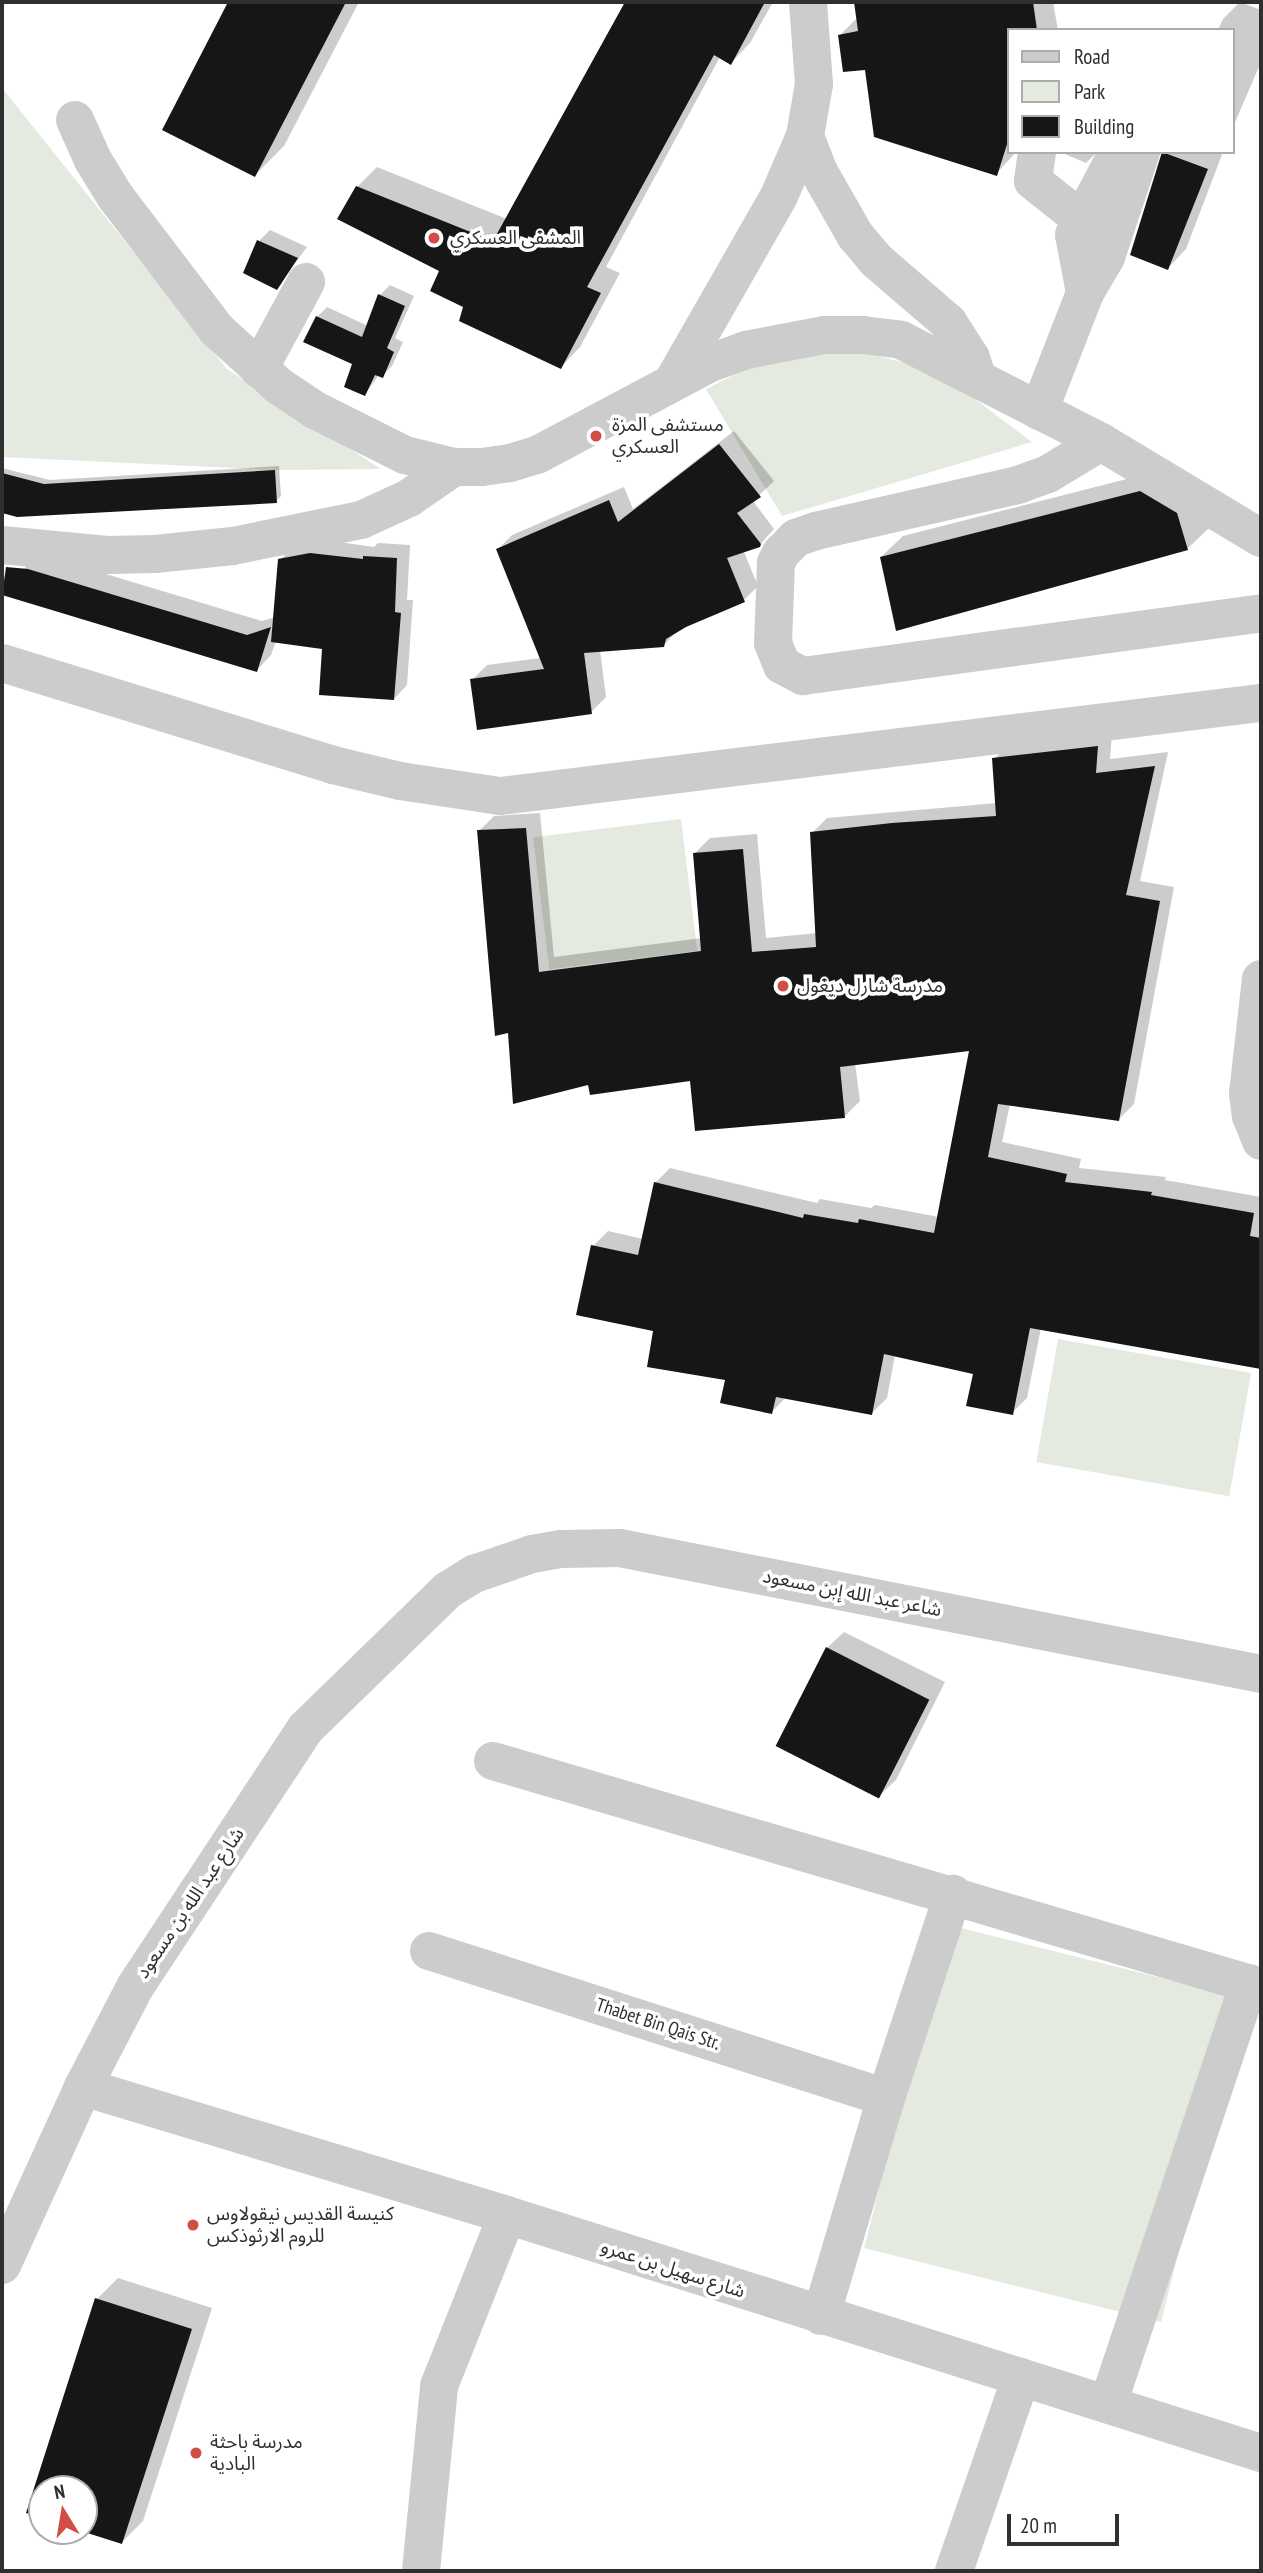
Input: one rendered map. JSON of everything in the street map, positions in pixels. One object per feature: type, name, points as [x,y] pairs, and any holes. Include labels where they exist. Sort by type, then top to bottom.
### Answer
[{"type":"street","points":[[672,383],[779,196],[805,136],[814,84],[808,2]]},
{"type":"street","points":[[75,120],[93,160],[114,196],[217,330],[259,369],[315,410],[382,444],[429,463],[454,467],[482,467],[537,455],[708,364],[746,350],[824,335],[901,340],[1101,442],[1261,538]]},
{"type":"street","points":[[805,136],[819,172],[855,235],[877,261],[948,323],[966,349],[978,379]]},
{"type":"street","points":[[1037,154],[1033,181],[1082,219]]},
{"type":"street","points":[[1085,293],[1073,235],[1117,154]]},
{"type":"street","points":[[1040,411],[1085,293],[1106,257],[1140,154]]},
{"type":"street","points":[[259,369],[306,282]]},
{"type":"street","points":[[1101,442],[1066,465],[1018,485],[816,531],[796,538],[780,553],[776,563],[773,643],[782,666],[803,676],[1261,613]]},
{"type":"street","points":[[2,545],[108,555],[155,554],[233,546],[361,520],[409,498],[454,467]]},
{"type":"street","points":[[2,663],[333,765],[400,781],[500,796],[1261,703]]},
{"type":"street","points":[[1261,979],[1248,1093],[1251,1116],[1261,1141]]},
{"type":"street","name":"شاعر عبد الله إبن مسعود","points":[[448,1590],[474,1574],[532,1554],[580,1547],[620,1548],[1261,1674]]},
{"type":"street","name":"شارع عبد الله بن مسعود","points":[[2,2265],[83,2087],[135,1987],[306,1728],[448,1590]]},
{"type":"street","points":[[493,1761],[953,1894],[1255,1985],[1108,2404]]},
{"type":"street","points":[[821,2316],[886,2098],[953,1894]]},
{"type":"street","name":"Thabet Bin Qais Str.","points":[[429,1951],[886,2098]]},
{"type":"street","name":"شارع سهيل بن عمرو","points":[[83,2087],[507,2215],[1261,2453]]},
{"type":"street","points":[[421,2571],[439,2386],[507,2215]]},
{"type":"street","points":[[954,2571],[1021,2377]]},
{"type":"green space","points":[[2,88],[227,369],[381,469],[275,470],[2,457]]},
{"type":"green space","points":[[856,350],[939,372],[1032,442],[782,516],[706,389],[760,362]]},
{"type":"green space","points":[[681,819],[697,951],[549,969],[533,837]]},
{"type":"green space","points":[[1058,1339],[1251,1373],[1229,1496],[1036,1462]]},
{"type":"green space","points":[[945,1924],[1242,1998],[1161,2322],[864,2248]]},
{"type":"building","points":[[228,2],[346,2],[255,177],[162,130]]},
{"type":"building","points":[[625,2],[765,2],[731,65],[714,55],[587,287],[601,293],[561,369],[459,321],[463,307],[430,291],[439,271],[337,219],[356,186],[493,241]]},
{"type":"building","points":[[854,2],[1033,2],[1037,28],[1007,28],[1007,144],[997,176],[874,137],[865,70],[843,72],[838,35],[858,31]]},
{"type":"building","points":[[1161,154],[1208,169],[1168,270],[1130,255]]},
{"type":"building","points":[[257,240],[298,258],[277,290],[243,273]]},
{"type":"building","points":[[378,294],[405,306],[387,348],[394,352],[383,378],[375,375],[365,396],[344,387],[352,364],[303,342],[316,316],[362,337]]},
{"type":"building","points":[[719,444],[761,497],[737,513],[761,544],[760,547],[727,558],[745,602],[686,627],[666,639],[664,647],[584,653],[592,714],[477,730],[470,679],[544,669],[496,549],[609,500],[618,522]]},
{"type":"building","points":[[275,470],[277,503],[17,517],[2,513],[2,473],[44,484]]},
{"type":"building","points":[[1140,491],[1177,513],[1188,550],[896,631],[880,557]]},
{"type":"building","points":[[310,553],[363,559],[363,556],[397,558],[395,612],[401,613],[394,700],[319,695],[322,649],[271,642],[278,559]]},
{"type":"building","points":[[6,567],[28,569],[247,635],[271,627],[257,672],[2,595]]},
{"type":"building","points":[[1098,746],[1096,773],[1155,766],[1126,895],[1160,901],[1119,1121],[998,1104],[988,1157],[1067,1174],[1065,1182],[1152,1192],[1151,1195],[1254,1213],[1250,1236],[1261,1238],[1261,1369],[1030,1328],[1013,1415],[966,1406],[973,1374],[884,1354],[872,1415],[776,1397],[772,1414],[720,1403],[725,1380],[647,1367],[653,1331],[576,1315],[591,1245],[638,1255],[654,1182],[803,1218],[804,1214],[858,1223],[859,1219],[934,1233],[969,1051],[840,1067],[845,1118],[695,1131],[690,1081],[590,1095],[588,1085],[513,1104],[508,1033],[495,1036],[477,830],[526,828],[539,972],[701,951],[693,853],[743,849],[752,952],[816,947],[810,832],[996,816],[992,758]]},
{"type":"building","points":[[826,1647],[929,1700],[879,1799],[776,1746]]},
{"type":"building","points":[[95,2298],[192,2329],[122,2544],[98,2536],[98,2475],[38,2475]]},
{"type":"place","name":"المشفى العسكري","points":[[434,238]]},
{"type":"place","name":"مستشفى المزة العسكري","points":[[596,436]]},
{"type":"place","name":"مدرسة شارل ديغول","points":[[783,986]]},
{"type":"place","name":"كنيسة القديس نيقولاوس للروم الارثوذكس","points":[[193,2225]]},
{"type":"place","name":"مدرسة باحثة البادية","points":[[196,2453]]}]
